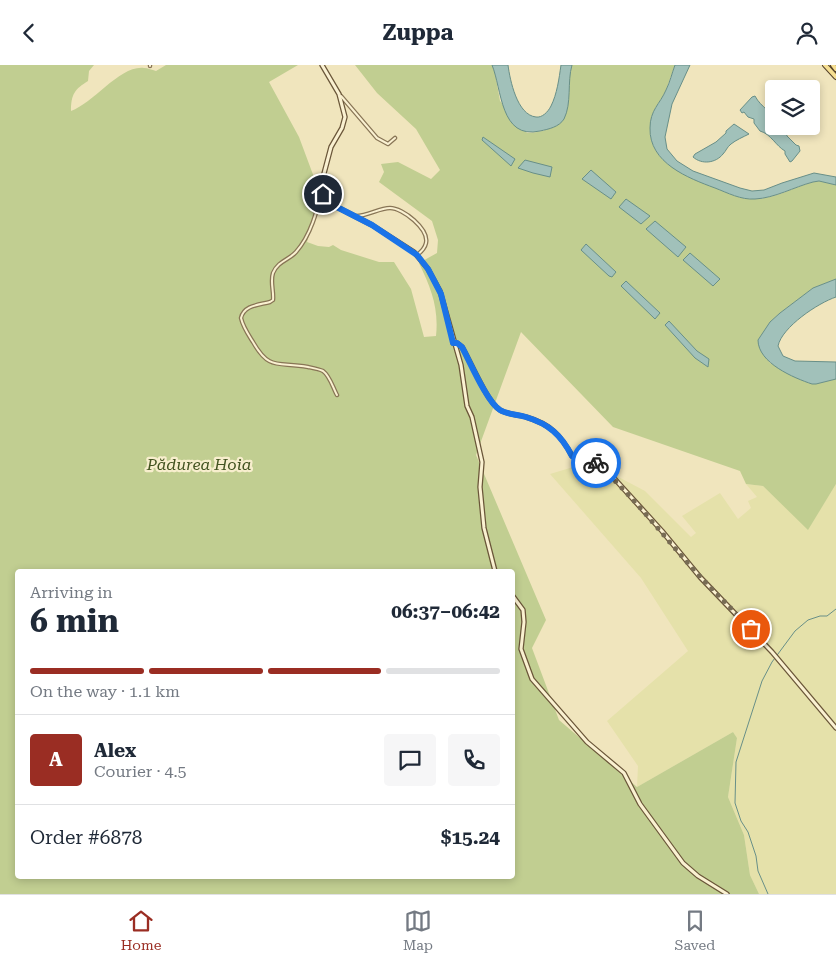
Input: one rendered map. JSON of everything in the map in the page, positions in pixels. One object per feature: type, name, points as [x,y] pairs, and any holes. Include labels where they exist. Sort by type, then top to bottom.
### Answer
[{"type":"main road","points":[[825,65],[836,77]]},
{"type":"main road","points":[[833,65],[836,69]]},
{"type":"street","points":[[322,65],[339,94],[377,138],[388,144],[395,138]]},
{"type":"street","points":[[337,395],[322,370],[275,363],[264,359],[258,352],[240,318],[247,308],[270,303],[273,300],[272,280],[275,269],[283,260],[294,254],[304,242],[322,190],[331,147],[344,121],[339,94]]},
{"type":"street","points":[[322,190],[324,197],[331,204],[396,239],[417,255],[428,269],[441,294],[453,343],[461,365],[468,406],[482,462],[480,487],[484,528],[494,569]]},
{"type":"street","points":[[356,216],[389,208],[396,209],[408,216],[419,224],[426,234],[427,241],[424,248],[417,255]]},
{"type":"street","points":[[453,343],[457,343],[462,347],[479,382],[496,407],[501,411],[514,416],[526,417],[551,429],[565,443],[573,456],[586,456],[592,459],[612,476],[662,531],[700,577],[772,652],[836,728]]},
{"type":"street","points":[[515,599],[523,610],[524,622],[521,649],[532,679],[587,742],[624,773],[637,799],[683,863],[698,876],[727,894]]},
{"type":"shaded area","points":[[590,462],[645,491],[691,537],[696,533],[682,516],[720,493],[738,519],[751,508],[748,501],[757,497],[746,484],[763,486],[808,529],[836,484],[836,894],[759,894],[750,875],[744,835],[728,797],[737,738],[733,732],[637,787],[638,766],[607,721],[688,651],[641,578],[550,474]]},
{"type":"green space","name":"Pădurea Hoia","points":[[0,65],[94,65],[89,71],[88,81],[75,93],[71,111],[80,107],[116,78],[135,69],[146,68],[156,71],[166,65],[298,65],[269,82],[299,137],[321,196],[307,242],[318,246],[329,247],[333,245],[341,250],[379,262],[394,262],[411,289],[424,337],[436,336],[437,326],[435,307],[419,263],[437,253],[438,240],[432,221],[379,182],[384,172],[381,164],[398,162],[431,179],[440,170],[416,129],[377,93],[355,65],[496,65],[495,73],[500,101],[527,133],[543,131],[554,126],[561,119],[565,111],[572,65],[675,65],[666,90],[653,112],[650,122],[651,140],[656,151],[672,167],[704,184],[735,196],[750,199],[770,197],[819,181],[836,185],[836,279],[813,288],[780,313],[770,322],[758,340],[760,349],[770,363],[807,382],[816,384],[836,379],[836,484],[808,530],[763,486],[746,484],[740,471],[613,427],[521,332],[476,455],[546,620],[532,648],[559,720],[637,787],[733,732],[737,738],[728,797],[744,835],[750,875],[759,894],[0,894]]},
{"type":"water","points":[[492,65],[508,65],[519,104],[529,115],[538,117],[543,116],[550,108],[558,86],[561,65],[572,65],[568,106],[562,122],[554,127],[540,131],[527,132],[517,128],[505,110]]},
{"type":"water","points":[[675,65],[690,65],[672,104],[665,137],[667,149],[677,161],[693,171],[752,191],[764,190],[814,173],[836,177],[836,185],[819,181],[770,197],[750,199],[735,196],[704,184],[672,167],[656,151],[651,140],[650,122],[653,112],[664,95]]},
{"type":"water","points":[[755,96],[765,108],[765,134],[760,131],[754,123],[754,119],[748,117],[740,110]]},
{"type":"water","points":[[734,124],[749,134],[728,146],[720,157],[713,161],[700,161],[693,157],[716,142]]},
{"type":"water","points":[[767,135],[787,135],[799,146],[800,151],[790,162],[785,151]]},
{"type":"water","points":[[483,137],[515,159],[511,166],[482,140]]},
{"type":"water","points":[[525,160],[552,167],[550,177],[518,168]]},
{"type":"water","points":[[591,170],[616,192],[611,199],[582,179]]},
{"type":"water","points":[[626,199],[650,216],[641,224],[619,207]]},
{"type":"water","points":[[655,221],[686,247],[678,257],[646,229]]},
{"type":"water","points":[[586,244],[616,272],[612,277],[581,250]]},
{"type":"water","points":[[690,253],[720,279],[713,286],[683,260]]},
{"type":"water","points":[[836,279],[836,297],[811,310],[793,324],[786,331],[778,346],[783,356],[795,361],[836,362],[836,379],[812,384],[787,374],[770,362],[764,356],[758,340],[770,322],[780,313],[813,288]]},
{"type":"water","points":[[626,281],[660,313],[655,319],[621,286]]},
{"type":"water","points":[[669,321],[697,351],[709,359],[708,367],[695,358],[665,325]]},
{"type":"waterway","points":[[768,894],[758,871],[756,856],[748,832],[741,821],[735,803],[736,762],[762,681],[772,662],[795,631],[808,620],[827,616],[836,609]]},
{"type":"way so far","points":[[596,463],[612,476],[662,531],[700,577],[751,629]]},
{"type":"route","points":[[323,194],[331,204],[396,239],[422,261],[441,294],[453,343],[457,343],[462,347],[479,382],[496,407],[514,416],[526,417],[551,429],[565,443],[572,456],[586,456],[596,463]]}]
